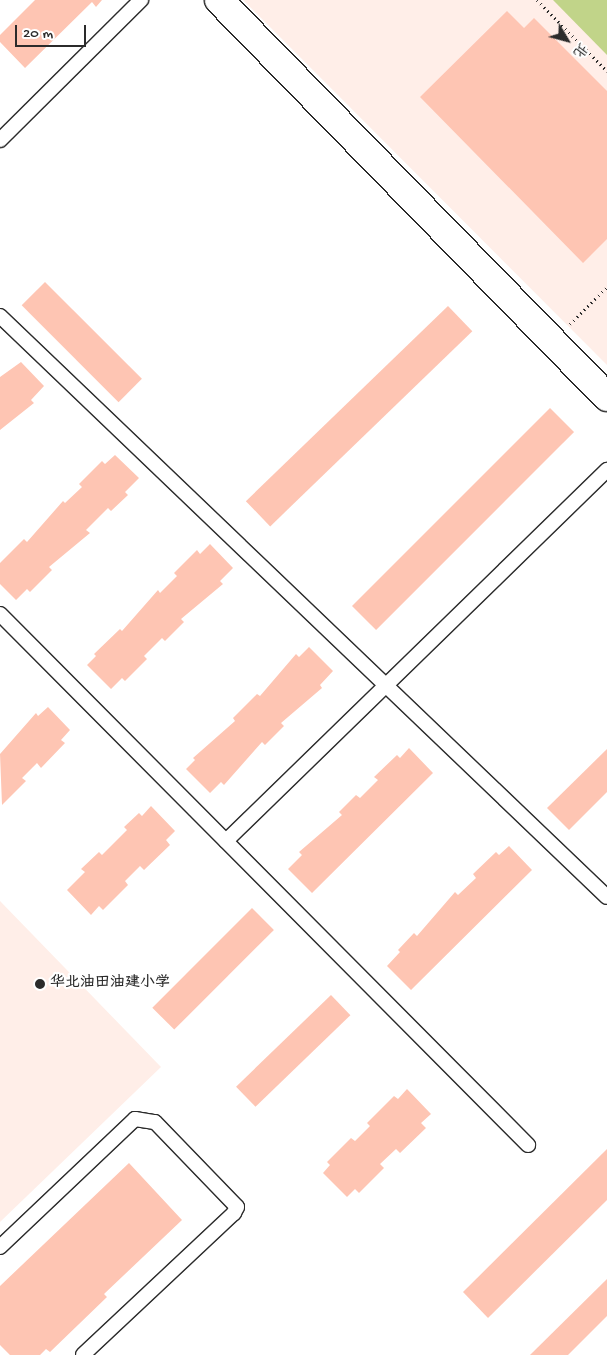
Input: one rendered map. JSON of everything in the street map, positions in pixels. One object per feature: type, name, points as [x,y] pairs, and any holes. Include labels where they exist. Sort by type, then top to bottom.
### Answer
[{"type":"street","points":[[219,0],[607,396]]},
{"type":"lane","points":[[0,140],[141,0]]},
{"type":"lane","points":[[0,316],[76,392],[388,684],[607,897]]},
{"type":"lane","points":[[226,842],[607,470]]},
{"type":"lane","points":[[0,614],[528,1145]]},
{"type":"lane","points":[[0,1246],[135,1119],[155,1122],[237,1207],[234,1213],[83,1355]]},
{"type":"path","points":[[537,0],[607,71]]},
{"type":"path","points":[[552,341],[607,287]]},
{"type":"shaded area","points":[[243,0],[607,0],[607,365]]},
{"type":"shaded area","name":"华北油田油建小学","points":[[0,901],[161,1067],[0,1222]]},
{"type":"green space","points":[[553,0],[607,0],[607,55]]},
{"type":"building","points":[[35,0],[102,0],[96,7],[92,2],[25,68],[0,42],[0,35]]},
{"type":"building","points":[[507,11],[524,28],[534,18],[607,91],[607,239],[583,263],[420,97]]},
{"type":"building","points":[[45,282],[142,379],[119,402],[22,305]]},
{"type":"building","points":[[448,306],[472,331],[270,526],[246,501]]},
{"type":"building","points":[[21,362],[44,386],[31,400],[34,403],[0,430],[0,377]]},
{"type":"building","points":[[550,408],[574,432],[376,630],[352,606]]},
{"type":"building","points":[[115,455],[139,478],[125,492],[128,495],[111,511],[108,508],[86,530],[90,533],[49,567],[52,570],[30,592],[27,589],[16,600],[0,584],[0,563],[24,539],[27,542],[63,501],[65,503],[82,487],[79,484],[102,461],[105,464]]},
{"type":"building","points":[[210,544],[233,568],[220,581],[223,584],[181,619],[184,622],[165,641],[162,638],[144,656],[147,659],[125,681],[122,678],[111,689],[87,665],[96,656],[94,654],[120,629],[122,631],[158,590],[160,593],[177,576],[174,573],[197,550],[200,554]]},
{"type":"building","points":[[309,647],[333,671],[320,685],[322,688],[281,723],[284,726],[265,745],[262,742],[224,785],[221,782],[210,793],[186,769],[195,760],[193,758],[235,721],[233,718],[257,694],[260,696],[296,654],[299,657]]},
{"type":"building","points":[[48,707],[70,730],[61,740],[65,743],[41,768],[37,763],[22,778],[26,781],[2,805],[0,754],[36,713],[38,716]]},
{"type":"building","points":[[409,748],[433,773],[312,893],[288,869],[302,855],[299,852],[342,815],[339,812],[356,795],[360,798],[378,780],[374,777],[397,755],[400,758]]},
{"type":"building","points":[[607,749],[607,792],[569,830],[547,808]]},
{"type":"building","points":[[151,806],[175,831],[166,840],[170,845],[144,870],[140,866],[125,881],[128,885],[103,910],[99,906],[91,915],[67,890],[85,872],[81,869],[99,852],[102,855],[127,830],[124,827],[139,813],[142,816]]},
{"type":"building","points":[[509,846],[532,870],[411,990],[387,966],[400,952],[398,950],[414,933],[417,936],[455,892],[458,895],[476,878],[473,874],[496,852],[499,855]]},
{"type":"building","points":[[252,908],[274,930],[174,1030],[152,1008]]},
{"type":"building","points":[[331,995],[350,1015],[255,1107],[236,1087]]},
{"type":"building","points":[[407,1089],[431,1114],[421,1123],[426,1128],[400,1153],[396,1149],[380,1164],[384,1168],[359,1193],[355,1189],[347,1197],[323,1173],[330,1165],[327,1162],[351,1138],[355,1141],[370,1126],[367,1123],[394,1096],[398,1099]]},
{"type":"building","points":[[607,1149],[607,1200],[488,1318],[463,1292]]},
{"type":"building","points":[[129,1163],[182,1220],[104,1294],[107,1297],[50,1352],[46,1349],[40,1355],[10,1355],[0,1345],[0,1286]]},
{"type":"building","points":[[607,1279],[607,1316],[568,1355],[530,1355]]},
{"type":"place","name":"华北油田油建小学","points":[[40,984]]}]
